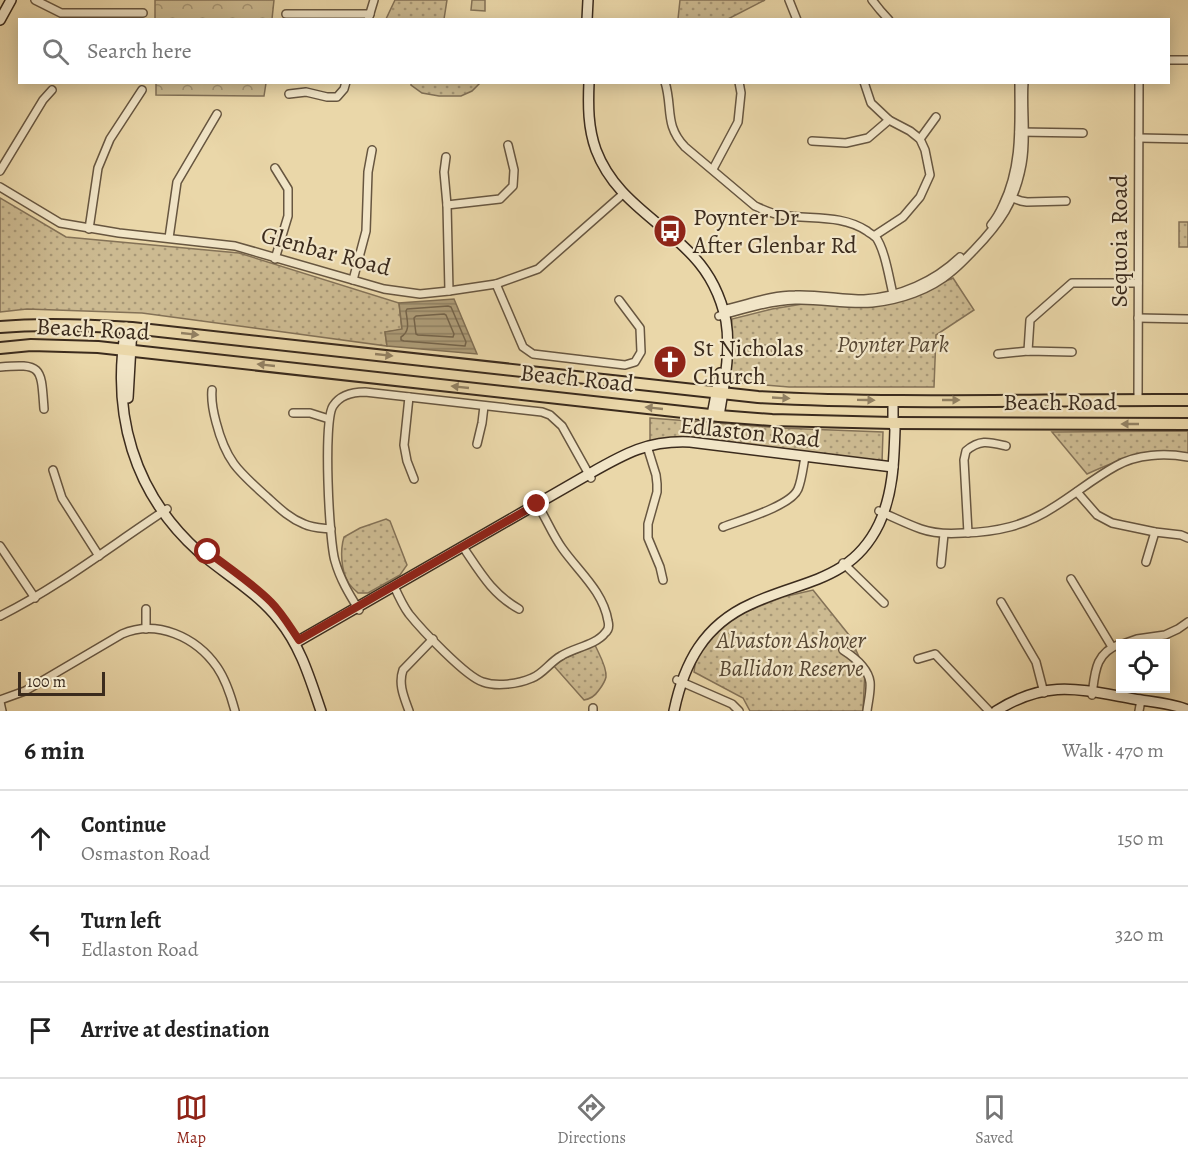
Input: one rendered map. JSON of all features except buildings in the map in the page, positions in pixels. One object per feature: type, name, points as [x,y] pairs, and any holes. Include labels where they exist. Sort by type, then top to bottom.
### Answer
[{"type":"main road","name":"Beach Road","points":[[0,327],[72,324],[129,327],[758,397],[893,401],[1188,400]]},
{"type":"main road","name":"Beach Road","points":[[0,348],[31,345],[126,349],[772,420],[893,423],[1188,424]]},
{"type":"street","points":[[0,20],[11,0]]},
{"type":"street","points":[[35,0],[61,13],[143,13]]},
{"type":"street","points":[[286,14],[369,16],[374,0]]},
{"type":"street","points":[[587,18],[590,0]]},
{"type":"street","points":[[590,0],[592,18]]},
{"type":"street","points":[[789,0],[796,18]]},
{"type":"street","points":[[872,0],[887,18]]},
{"type":"street","points":[[1170,60],[1188,60]]},
{"type":"street","points":[[289,94],[306,92],[337,97],[345,84]]},
{"type":"street","points":[[587,84],[589,123],[594,143],[620,195],[692,255],[714,285],[721,313],[723,336],[720,392],[716,415]]},
{"type":"street","points":[[666,84],[672,127],[685,147],[755,206],[768,212],[859,225],[874,236],[884,257],[893,294]]},
{"type":"street","points":[[713,169],[738,122],[741,93],[739,84]]},
{"type":"street","points":[[865,84],[871,103],[889,120],[909,130],[920,139],[925,150],[930,175],[920,197],[903,217],[874,236]]},
{"type":"street","points":[[1019,84],[1021,132]]},
{"type":"street","points":[[721,313],[794,300],[871,303],[908,295],[944,278],[1001,220],[1010,197],[1017,167],[1024,84]]},
{"type":"street","name":"Sequoia Road","points":[[1138,400],[1139,84]]},
{"type":"street","points":[[0,171],[43,100],[52,90]]},
{"type":"street","points":[[89,229],[98,168],[110,139],[142,90]]},
{"type":"street","points":[[170,238],[177,182],[217,114]]},
{"type":"street","points":[[920,139],[936,117]]},
{"type":"street","points":[[812,141],[846,143],[867,138],[889,120]]},
{"type":"street","points":[[1021,132],[1083,133]]},
{"type":"street","points":[[1139,138],[1188,140]]},
{"type":"street","points":[[447,205],[500,199],[513,186],[514,170],[508,146]]},
{"type":"street","points":[[353,280],[366,231],[368,172],[372,150]]},
{"type":"street","points":[[446,157],[444,172],[449,291]]},
{"type":"street","points":[[274,168],[288,189],[288,216],[275,259]]},
{"type":"street","name":"Glenbar Road","points":[[0,187],[60,223],[89,229],[235,246],[384,289],[420,294],[496,284],[538,269],[620,195]]},
{"type":"street","points":[[721,313],[764,299],[788,295],[863,299],[893,294],[925,283],[945,270],[973,245],[994,222],[1010,197]]},
{"type":"street","points":[[1010,197],[1027,202],[1066,201]]},
{"type":"street","points":[[1028,351],[1030,320],[1072,283],[1138,283]]},
{"type":"street","points":[[496,284],[523,347],[533,354],[625,365],[635,362],[640,352],[640,328],[619,300]]},
{"type":"street","points":[[1138,318],[1188,319]]},
{"type":"street","points":[[129,327],[126,349],[131,425],[147,475],[165,511],[172,524],[200,553],[258,598],[298,643],[311,666],[327,711]]},
{"type":"street","points":[[998,354],[1028,351],[1072,352]]},
{"type":"street","points":[[0,367],[27,365],[37,371],[42,385],[44,409]]},
{"type":"street","points":[[212,390],[213,412],[223,445],[239,471],[285,513],[304,525],[331,529]]},
{"type":"street","points":[[358,608],[342,582],[334,558],[328,470],[329,419],[333,406],[349,393],[409,397],[542,412],[550,415],[562,426],[590,476]]},
{"type":"street","points":[[409,397],[404,445],[414,479]]},
{"type":"street","points":[[669,711],[672,693],[690,660],[713,629],[732,614],[759,600],[835,572],[858,553],[870,538],[879,524],[881,512],[889,496],[895,429],[893,401]]},
{"type":"street","points":[[477,444],[484,406]]},
{"type":"street","points":[[293,412],[310,413],[329,419]]},
{"type":"street","points":[[968,533],[964,460],[966,451],[978,442],[1006,446]]},
{"type":"street","name":"Edlaston Road","points":[[298,643],[590,476],[648,449],[688,447],[891,469]]},
{"type":"street","points":[[648,449],[657,484],[647,532],[663,580]]},
{"type":"street","points":[[881,512],[923,530],[944,534],[981,533],[1020,525],[1054,508],[1117,465],[1140,457],[1188,456]]},
{"type":"street","points":[[723,527],[779,506],[794,495],[798,490],[804,459]]},
{"type":"street","points":[[53,470],[62,498],[99,556]]},
{"type":"street","points":[[1077,492],[1097,515],[1112,523],[1188,538]]},
{"type":"street","points":[[395,588],[408,613],[475,679],[492,684],[502,684],[535,677],[561,656],[605,634],[609,621],[600,599],[583,573],[556,540],[538,506]]},
{"type":"street","points":[[0,616],[35,598],[165,511]]},
{"type":"street","points":[[1146,562],[1155,532]]},
{"type":"street","points":[[941,564],[944,534]]},
{"type":"street","points":[[0,546],[35,598]]},
{"type":"street","points":[[464,549],[492,588],[503,599],[519,609]]},
{"type":"street","points":[[844,563],[884,603]]},
{"type":"street","points":[[1071,579],[1112,647]]},
{"type":"street","points":[[1000,602],[1036,662],[1043,693]]},
{"type":"street","points":[[146,609],[146,629]]},
{"type":"street","points":[[1137,639],[1166,635],[1188,622]]},
{"type":"street","points":[[2,711],[0,701],[25,691],[122,634],[146,629],[179,634],[200,648],[218,668],[235,711]]},
{"type":"street","points":[[409,711],[401,687],[401,675],[403,670],[433,639]]},
{"type":"street","points":[[298,643],[321,711]]},
{"type":"street","points":[[1093,693],[1094,672],[1098,662],[1116,646]]},
{"type":"street","points":[[843,650],[856,659],[868,675],[870,683],[867,711]]},
{"type":"street","points":[[918,659],[935,654],[989,711]]},
{"type":"street","points":[[674,711],[679,680]]},
{"type":"street","points":[[679,680],[732,704],[739,711]]},
{"type":"street","points":[[1006,711],[1043,693]]},
{"type":"street","points":[[996,711],[1018,699],[1043,693],[1093,693],[1174,711]]},
{"type":"street","points":[[1140,705],[1179,707],[1188,711]]},
{"type":"green space","points":[[155,0],[274,0],[272,18],[155,18]]},
{"type":"green space","points":[[395,0],[447,0],[444,18],[386,18]]},
{"type":"green space","points":[[472,0],[485,0],[485,11],[471,10]]},
{"type":"green space","points":[[680,0],[765,0],[730,18],[678,18]]},
{"type":"green space","points":[[156,84],[266,84],[264,96],[156,95]]},
{"type":"green space","points":[[479,84],[472,91],[461,96],[422,93],[411,85]]},
{"type":"green space","points":[[0,198],[66,237],[239,253],[399,303],[402,330],[385,332],[387,346],[142,313],[27,309],[0,312]]},
{"type":"green space","points":[[1179,222],[1188,222],[1188,247],[1179,247]]},
{"type":"green space","name":"Poynter Park","points":[[953,278],[974,310],[936,335],[934,387],[789,387],[727,382],[732,319],[809,303],[901,300]]},
{"type":"green space","points":[[650,418],[780,428],[883,432],[882,463],[683,439],[650,441]]},
{"type":"green space","points":[[1188,431],[1188,454],[1175,451],[1149,452],[1087,474],[1052,432]]},
{"type":"green space","points":[[386,519],[390,521],[407,565],[400,575],[368,593],[358,593],[349,583],[344,572],[342,554],[344,537],[360,528]]},
{"type":"green space","name":"Alvaston Ashover Ballidon Reserve","points":[[813,590],[849,635],[865,670],[863,711],[750,711],[743,698],[694,672],[696,658],[715,630],[740,614],[783,597]]},
{"type":"green space","points":[[595,645],[604,665],[606,677],[596,694],[584,700],[553,665]]},
{"type":"water","points":[[454,299],[477,354],[387,346],[385,332],[402,329],[399,303]]},
{"type":"place","name":"Poynter Dr After Glenbar Rd","points":[[670,231]]},
{"type":"place","name":"St Nicholas Church","points":[[670,362]]},
{"type":"route","points":[[208,552],[272,603],[299,640],[537,504]]}]
